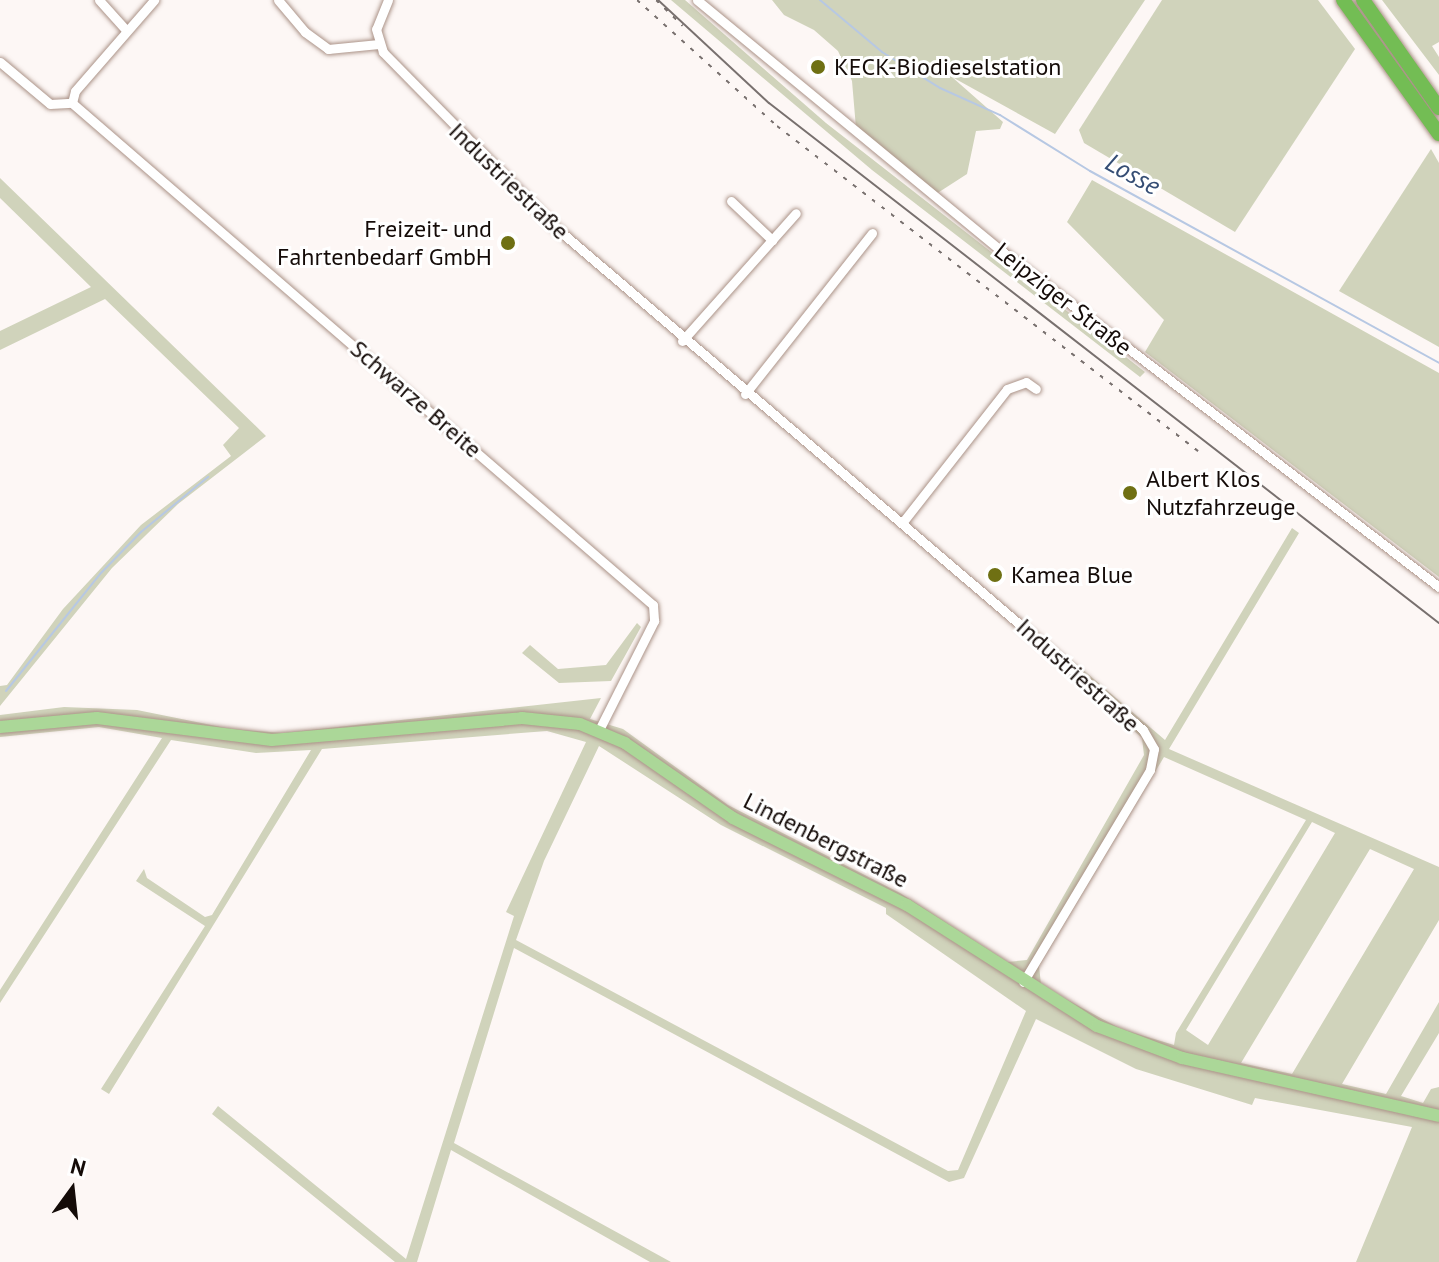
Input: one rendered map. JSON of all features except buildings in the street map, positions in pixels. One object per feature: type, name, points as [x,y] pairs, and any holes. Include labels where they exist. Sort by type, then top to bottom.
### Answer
[{"type":"highway","points":[[1343,0],[1439,134]]},
{"type":"highway","points":[[1363,0],[1439,108]]},
{"type":"main road","name":"Lindenbergstraße","points":[[0,727],[97,718],[272,740],[531,718],[599,730],[733,818],[907,905],[1023,982],[1097,1026],[1157,1050],[1439,1116]]},
{"type":"street","points":[[99,0],[126,30]]},
{"type":"street","points":[[72,103],[75,91],[154,0]]},
{"type":"street","points":[[278,0],[305,32],[328,49],[379,44],[376,29],[388,0]]},
{"type":"street","name":"Leipziger Straße","points":[[697,0],[999,249],[1439,587]]},
{"type":"street","name":"Industriestraße","points":[[379,44],[422,97],[554,226],[682,341],[902,523],[1143,730],[1154,749],[1150,770],[1023,982]]},
{"type":"street","name":"Schwarze Breite","points":[[0,62],[50,104],[72,103],[653,605],[654,621],[599,730]]},
{"type":"street","points":[[731,201],[772,240]]},
{"type":"street","points":[[682,341],[796,213]]},
{"type":"street","points":[[745,394],[872,233]]},
{"type":"street","points":[[902,523],[1007,389],[1026,382],[1036,389]]},
{"type":"green space","points":[[671,0],[685,0],[826,123],[1145,372],[1140,377],[872,170]]},
{"type":"green space","points":[[772,0],[1145,0],[1055,134],[952,77],[1003,122],[1000,129],[976,131],[967,174],[936,194],[856,128],[852,81],[838,51],[814,30],[784,15]]},
{"type":"green space","points":[[1162,0],[1318,0],[1355,49],[1235,232],[1084,143],[1079,130]]},
{"type":"green space","points":[[1382,0],[1439,0],[1439,42],[1432,46],[1439,57],[1439,75]]},
{"type":"green space","points":[[1431,149],[1439,163],[1439,347],[1339,291]]},
{"type":"green space","points":[[0,178],[266,436],[178,504],[112,568],[0,706],[0,686],[7,685],[63,609],[141,525],[231,456],[223,445],[239,428],[105,299],[0,350],[0,331],[91,287],[0,198]]},
{"type":"green space","points":[[1092,180],[1439,373],[1439,577],[1145,352],[1164,320],[1067,222]]},
{"type":"green space","points":[[1292,528],[1299,533],[1169,749],[1439,867],[1439,920],[1342,1084],[1386,1094],[1439,1002],[1439,1033],[1401,1096],[1423,1103],[1431,1089],[1439,1087],[1439,1262],[1356,1262],[1412,1127],[1255,1098],[1252,1105],[1136,1069],[1036,1019],[964,1178],[949,1182],[514,948],[454,1143],[671,1262],[650,1262],[451,1150],[417,1262],[395,1262],[212,1114],[218,1106],[406,1259],[514,916],[506,912],[586,742],[547,731],[322,749],[109,1094],[101,1089],[205,926],[136,881],[144,869],[147,878],[205,917],[212,915],[311,750],[256,753],[171,740],[0,1003],[0,990],[162,738],[99,727],[0,737],[0,715],[64,707],[137,710],[231,729],[283,733],[601,698],[590,719],[623,729],[728,805],[900,893],[1007,962],[1027,960],[1144,755],[1142,738],[1062,666],[1068,657],[1165,740]],"holes":[[[599,746],[721,825],[886,908],[886,914],[1026,1011],[958,1170],[948,1171],[516,940],[544,861]],[[1164,757],[1306,820],[1176,1033],[1174,1045],[1121,1029],[1060,996],[1041,984],[1039,966]],[[1312,822],[1335,833],[1208,1045],[1186,1030]],[[1370,849],[1414,869],[1292,1074],[1241,1063]]]},
{"type":"green space","points":[[637,623],[641,627],[611,681],[559,683],[522,653],[530,645],[558,669],[606,665]]},
{"type":"waterway","name":"Losse","points":[[820,0],[882,52],[940,88],[1000,115],[1090,171],[1439,363]]},
{"type":"waterway","points":[[6,691],[100,574],[141,532],[208,477]]},
{"type":"tram line","points":[[658,0],[769,103],[1439,623]]},
{"type":"railway","points":[[637,0],[777,126],[1198,451]]},
{"type":"railway","points":[[656,0],[683,26]]},
{"type":"place","name":"KECK-Biodieselstation","points":[[818,67]]},
{"type":"place","name":"Freizeit- und Fahrtenbedarf GmbH","points":[[508,243]]},
{"type":"place","name":"Albert Klos Nutzfahrzeuge","points":[[1130,493]]},
{"type":"place","name":"Kamea Blue","points":[[995,575]]}]
